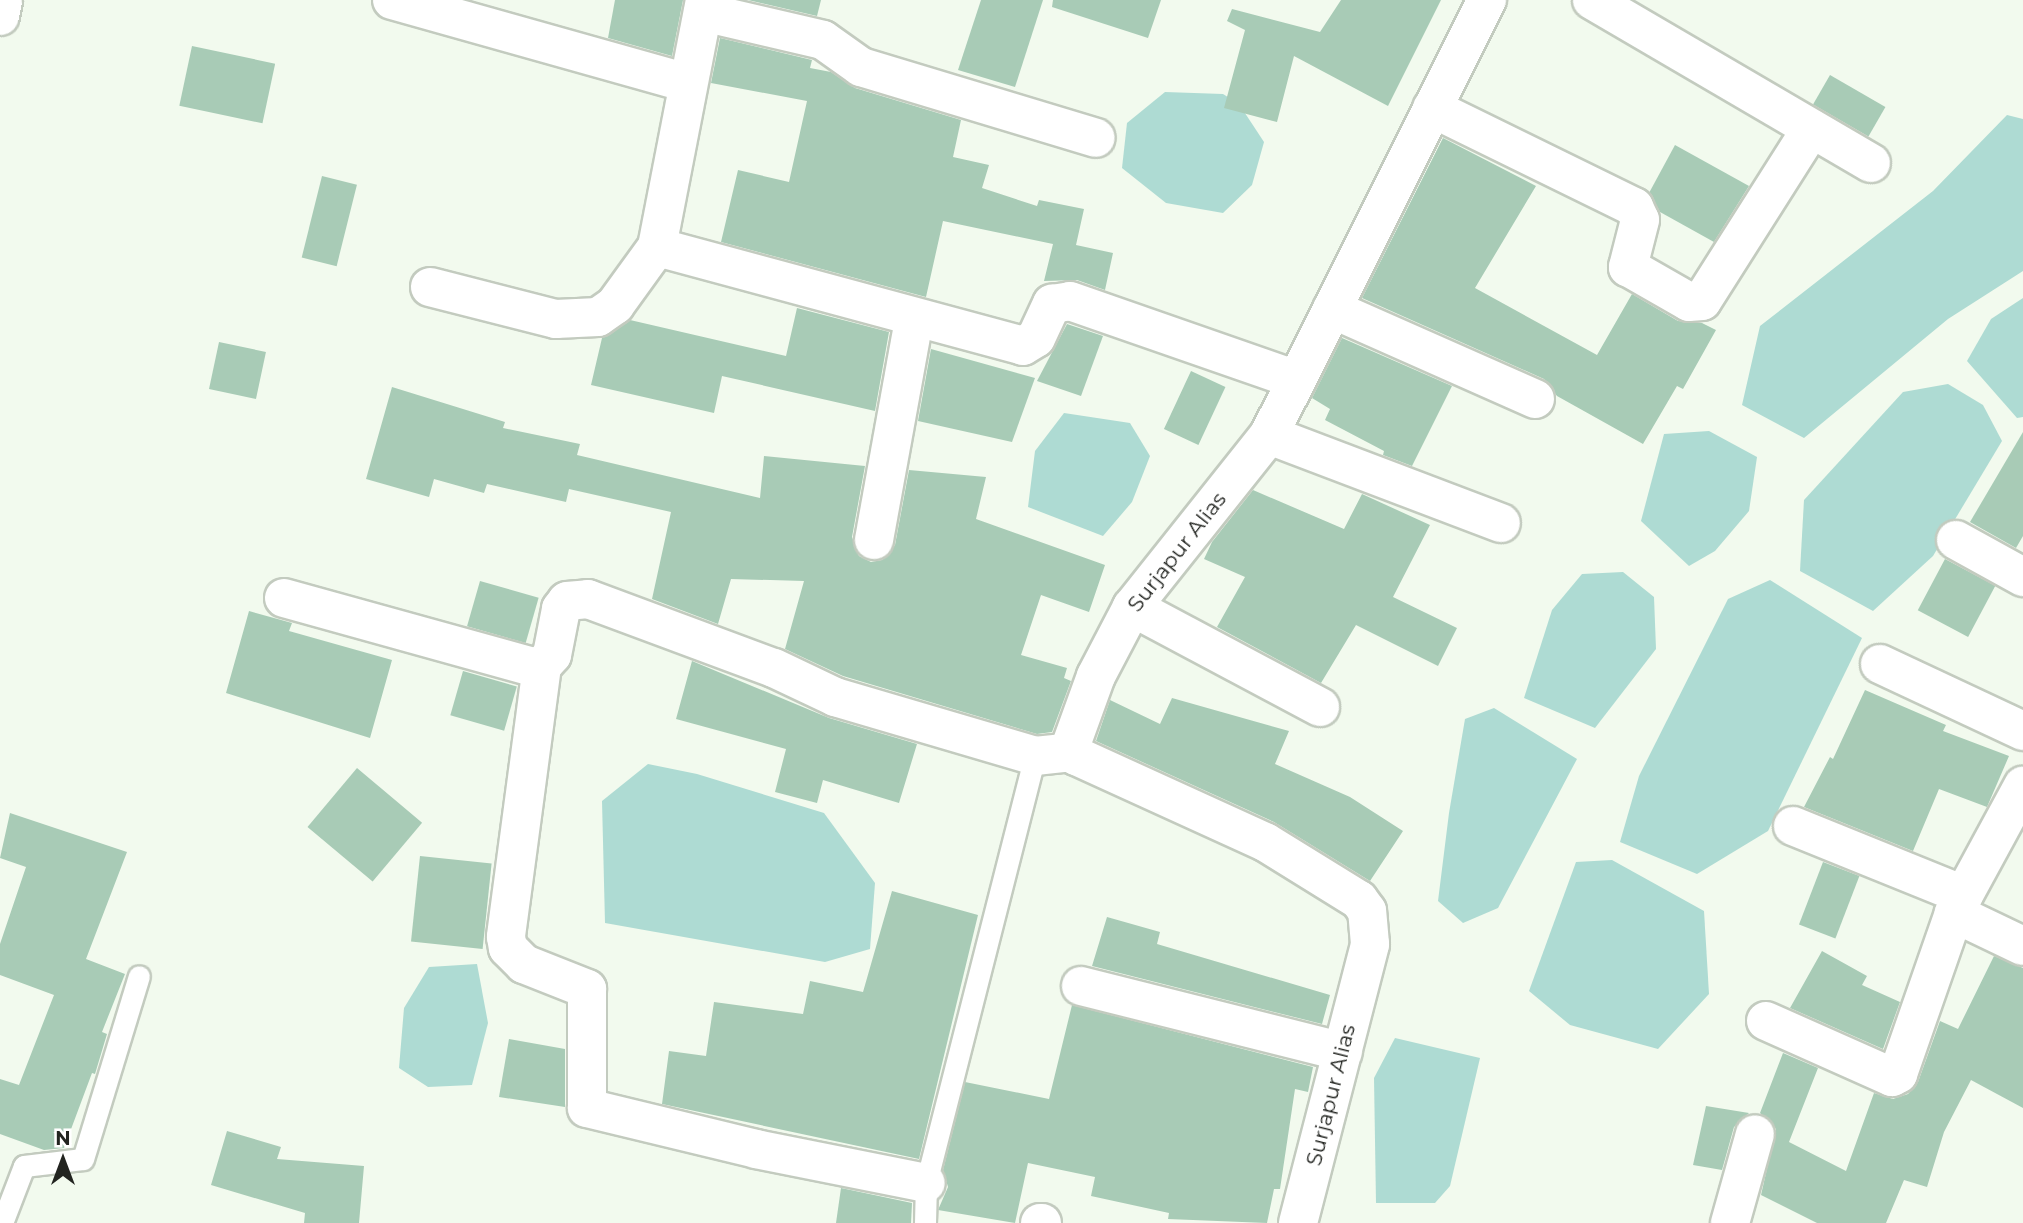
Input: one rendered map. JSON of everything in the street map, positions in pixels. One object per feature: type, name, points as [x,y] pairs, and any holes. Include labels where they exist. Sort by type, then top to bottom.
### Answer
[{"type":"street","points":[[0,16],[3,0]]},
{"type":"street","points":[[392,0],[688,83]]},
{"type":"street","name":"Surjapur Alias","points":[[1298,1223],[1343,1052],[1371,929],[1359,900],[1208,813],[1053,754],[1132,607],[1269,435],[1487,0]]},
{"type":"street","points":[[1592,0],[1871,163]]},
{"type":"street","points":[[430,287],[579,321],[597,317],[615,305],[657,247],[704,6],[823,40],[861,67],[1096,138]]},
{"type":"street","points":[[1432,108],[1634,207],[1640,220],[1628,267],[1689,302],[1702,301],[1811,129]]},
{"type":"street","points":[[657,247],[914,319],[1023,346],[1031,344],[1052,304],[1060,299],[1297,380]]},
{"type":"street","points":[[1332,309],[1535,399]]},
{"type":"street","points":[[874,540],[914,319]]},
{"type":"street","points":[[1269,435],[1501,523]]},
{"type":"street","points":[[1955,540],[2023,577]]},
{"type":"street","points":[[284,598],[532,667],[542,666]]},
{"type":"street","points":[[926,1183],[756,1149],[587,1108],[587,989],[580,982],[524,964],[508,948],[506,937],[542,666],[552,655],[561,609],[568,601],[588,599],[774,668],[835,697],[1053,754]]},
{"type":"street","points":[[1132,607],[1320,707]]},
{"type":"street","points":[[1880,664],[2023,730]]},
{"type":"street","points":[[1766,1021],[1892,1077],[1898,1074],[1959,904],[2023,786]]},
{"type":"street","points":[[1793,826],[1959,904],[2023,946]]},
{"type":"street","points":[[1081,986],[1343,1052]]},
{"type":"street","points":[[1730,1223],[1755,1134]]},
{"type":"lane","points":[[925,1223],[926,1183],[1053,754]]},
{"type":"lane","points":[[2,1223],[24,1166],[83,1159],[139,975]]},
{"type":"water","points":[[1165,92],[1223,94],[1239,104],[1264,142],[1252,185],[1223,213],[1166,203],[1122,168],[1127,123]]},
{"type":"water","points":[[2007,115],[2023,119],[2023,271],[1948,319],[1804,438],[1742,405],[1760,326],[1933,191]]},
{"type":"water","points":[[2023,298],[2023,417],[2017,418],[1967,361],[1991,319]]},
{"type":"water","points":[[1948,384],[1983,405],[2002,441],[1933,556],[1873,611],[1800,571],[1804,500],[1903,392]]},
{"type":"water","points":[[1064,413],[1130,423],[1150,456],[1132,502],[1103,536],[1028,507],[1035,451]]},
{"type":"water","points":[[1709,431],[1757,457],[1749,511],[1715,551],[1689,566],[1641,521],[1664,434]]},
{"type":"water","points":[[1623,572],[1654,597],[1656,649],[1595,728],[1524,698],[1552,610],[1582,574]]},
{"type":"water","points":[[1770,580],[1862,638],[1768,831],[1697,874],[1620,842],[1639,776],[1728,599]]},
{"type":"water","points":[[1494,708],[1577,759],[1498,908],[1463,923],[1438,901],[1449,813],[1465,719]]},
{"type":"water","points":[[648,764],[697,774],[824,813],[875,883],[870,949],[825,962],[605,923],[602,801]]},
{"type":"water","points":[[1612,860],[1704,911],[1709,994],[1658,1049],[1570,1025],[1529,991],[1576,862]]},
{"type":"water","points":[[477,964],[488,1023],[472,1085],[428,1087],[399,1068],[404,1008],[429,967]]},
{"type":"water","points":[[1395,1038],[1480,1058],[1450,1186],[1435,1203],[1376,1203],[1374,1078]]},
{"type":"building","points":[[615,0],[683,0],[672,56],[608,38]]},
{"type":"building","points":[[748,0],[821,0],[817,16]]},
{"type":"building","points":[[981,0],[1043,0],[1015,87],[958,70]]},
{"type":"building","points":[[1053,0],[1161,0],[1148,38],[1052,7]]},
{"type":"building","points":[[1341,0],[1441,0],[1388,106],[1294,56],[1277,122],[1224,108],[1245,30],[1227,21],[1232,9],[1320,32]]},
{"type":"building","points":[[720,38],[812,60],[810,68],[831,72],[855,88],[961,120],[953,157],[989,165],[982,188],[1037,206],[1039,200],[1084,209],[1076,245],[1113,253],[1105,290],[1077,280],[1044,281],[1053,244],[943,221],[926,297],[721,242],[738,170],[789,182],[807,101],[711,83]]},
{"type":"building","points":[[192,46],[275,64],[262,123],[179,106]]},
{"type":"building","points":[[1830,75],[1885,107],[1868,136],[1813,104]]},
{"type":"building","points":[[1443,138],[1536,186],[1475,288],[1597,355],[1632,294],[1678,321],[1702,323],[1716,330],[1683,389],[1677,386],[1643,444],[1557,396],[1544,379],[1362,298]]},
{"type":"building","points":[[1675,145],[1749,186],[1714,242],[1660,212],[1649,193]]},
{"type":"building","points":[[322,176],[357,185],[337,266],[302,258]]},
{"type":"building","points":[[797,308],[889,332],[875,411],[722,376],[714,413],[591,385],[602,338],[630,320],[786,356]]},
{"type":"building","points":[[1067,324],[1103,336],[1081,396],[1037,381]]},
{"type":"building","points":[[1342,338],[1452,386],[1412,466],[1383,455],[1384,451],[1325,420],[1330,409],[1312,398]]},
{"type":"building","points":[[219,342],[266,352],[256,399],[209,389]]},
{"type":"building","points":[[931,349],[1035,378],[1012,442],[918,421]]},
{"type":"building","points":[[1191,371],[1225,387],[1198,445],[1164,429]]},
{"type":"building","points":[[392,387],[505,422],[503,428],[580,444],[577,455],[760,498],[764,456],[865,466],[852,537],[859,556],[871,562],[882,560],[895,545],[909,470],[986,477],[976,519],[1105,565],[1089,612],[1041,595],[1021,655],[1067,668],[1064,678],[1071,681],[1052,732],[1037,734],[843,676],[785,649],[804,581],[731,579],[718,624],[652,599],[671,512],[569,489],[566,502],[487,484],[484,493],[434,479],[429,497],[366,479]]},
{"type":"building","points":[[2023,432],[2023,536],[2016,548],[1970,522]]},
{"type":"building","points":[[1253,490],[1344,529],[1362,494],[1430,525],[1393,597],[1457,628],[1438,666],[1356,625],[1321,683],[1217,627],[1245,577],[1204,559],[1212,542]]},
{"type":"building","points":[[1945,559],[1995,586],[1968,637],[1918,610]]},
{"type":"building","points":[[480,581],[539,598],[526,643],[467,626]]},
{"type":"building","points":[[249,611],[292,623],[289,631],[392,660],[370,738],[226,693]]},
{"type":"building","points":[[692,661],[829,718],[917,744],[899,803],[823,780],[817,803],[775,792],[786,749],[676,719]]},
{"type":"building","points":[[463,671],[517,686],[504,731],[450,715]]},
{"type":"building","points":[[1865,690],[1946,725],[1943,731],[2009,756],[1987,807],[1939,789],[1913,851],[1804,807],[1830,757],[1833,759]]},
{"type":"building","points":[[1172,698],[1289,731],[1275,764],[1350,797],[1403,831],[1370,881],[1274,822],[1096,741],[1110,700],[1160,724]]},
{"type":"building","points":[[357,768],[422,823],[373,882],[308,827]]},
{"type":"building","points":[[10,813],[127,852],[86,959],[125,974],[102,1032],[107,1034],[95,1074],[92,1073],[64,1148],[44,1150],[0,1134],[0,1079],[19,1085],[54,995],[0,975],[0,944],[26,867],[0,858]]},
{"type":"building","points":[[420,856],[492,864],[483,949],[411,942]]},
{"type":"building","points":[[1823,862],[1859,876],[1835,939],[1799,925]]},
{"type":"building","points":[[892,891],[978,915],[919,1159],[662,1104],[669,1051],[706,1056],[714,1002],[803,1014],[810,981],[863,992]]},
{"type":"building","points":[[1107,917],[1160,932],[1157,944],[1330,995],[1322,1024],[1092,966]]},
{"type":"building","points":[[1822,951],[1867,976],[1862,985],[1900,1002],[1883,1049],[1790,1008]]},
{"type":"building","points":[[1994,956],[2023,968],[2023,1108],[1971,1080],[1944,1132],[1927,1187],[1904,1180],[1886,1223],[1817,1223],[1761,1195],[1776,1129],[1760,1113],[1783,1053],[1818,1068],[1789,1142],[1846,1171],[1874,1093],[1893,1099],[1908,1094],[1918,1082],[1940,1021],[1958,1029]]},
{"type":"building","points":[[1072,1005],[1313,1067],[1308,1092],[1295,1089],[1280,1189],[1274,1189],[1267,1223],[1168,1219],[1169,1213],[1091,1196],[1095,1177],[1028,1163],[1015,1223],[938,1210],[948,1187],[943,1170],[965,1082],[1049,1099]]},
{"type":"building","points":[[509,1039],[565,1049],[565,1107],[499,1097]]},
{"type":"building","points":[[1706,1106],[1749,1113],[1734,1127],[1722,1170],[1693,1165]]},
{"type":"building","points":[[227,1131],[281,1147],[277,1159],[364,1166],[359,1223],[304,1223],[305,1213],[211,1185]]},
{"type":"building","points":[[841,1188],[912,1203],[911,1223],[836,1223]]}]
